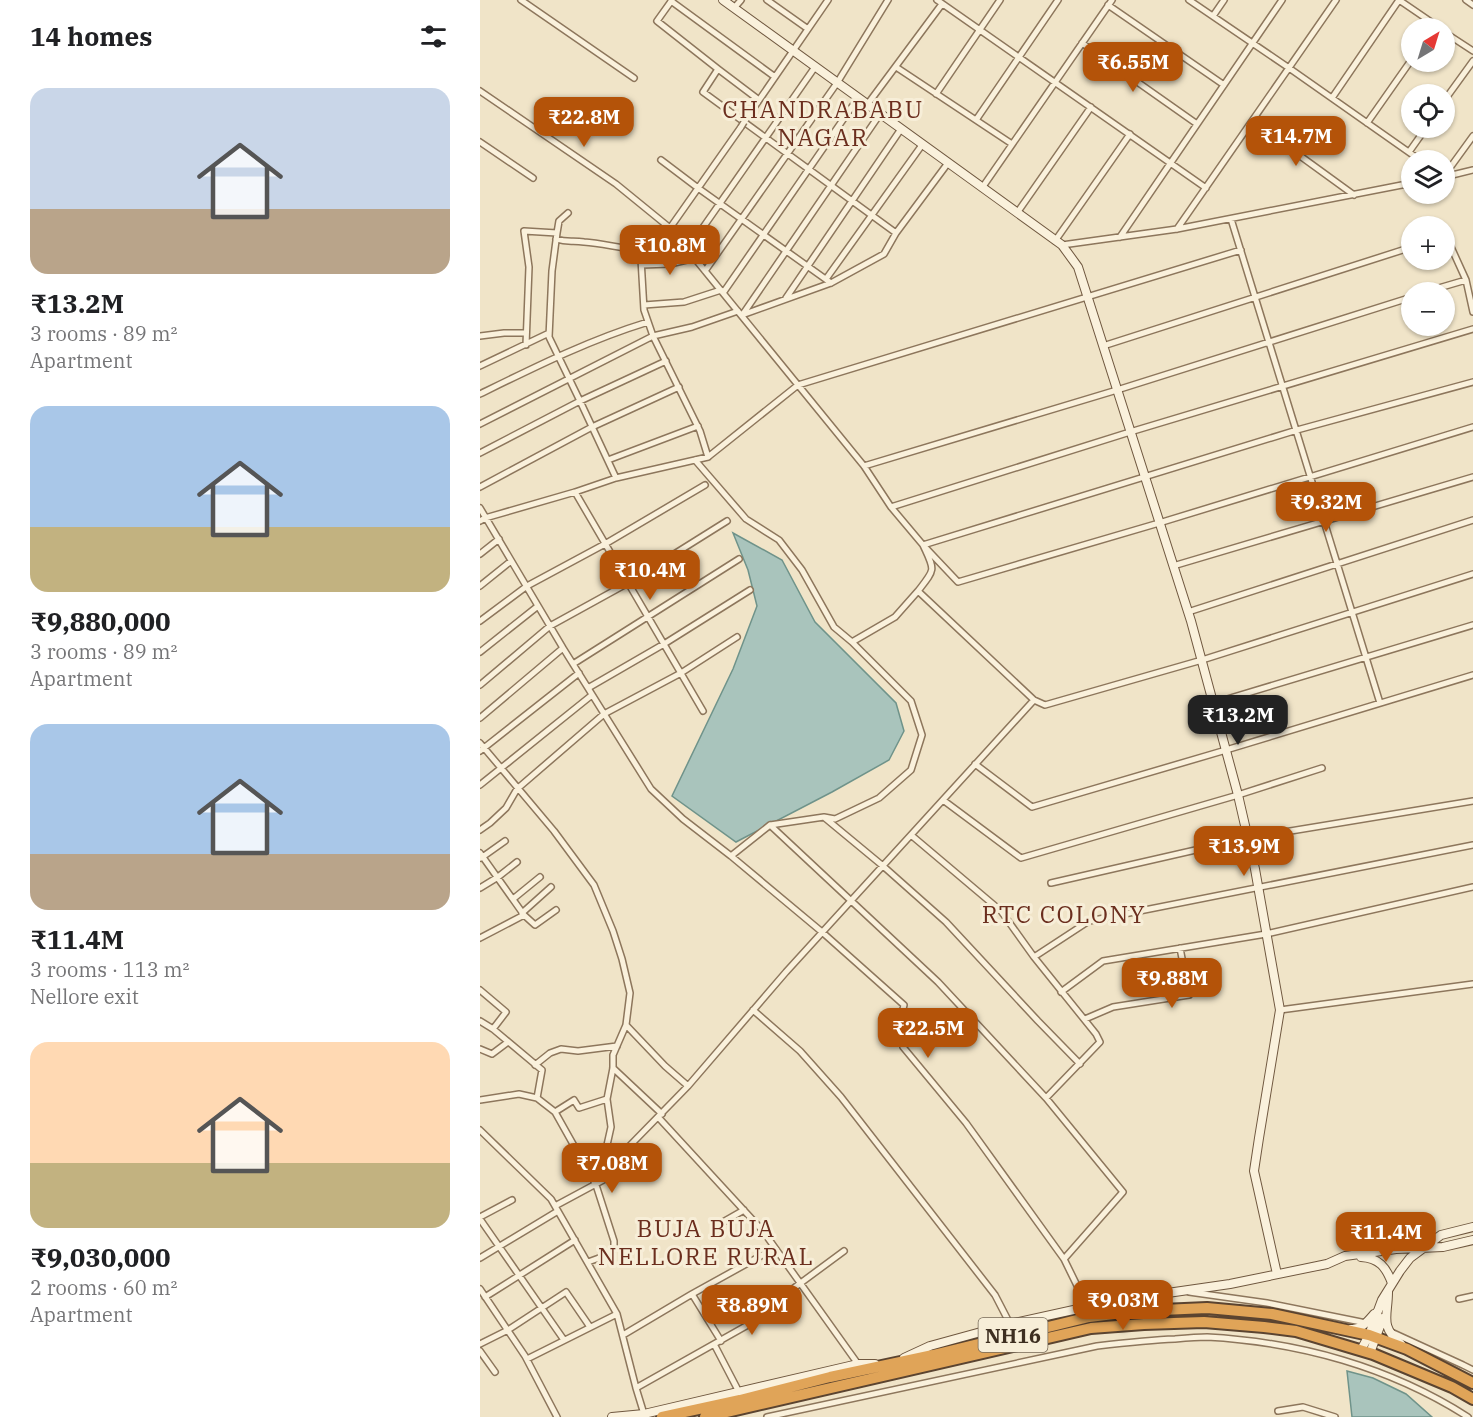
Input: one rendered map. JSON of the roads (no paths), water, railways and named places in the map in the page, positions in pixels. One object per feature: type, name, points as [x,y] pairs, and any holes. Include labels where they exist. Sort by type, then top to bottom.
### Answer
[{"type":"highway","name":"NH16","points":[[662,1417],[1089,1317],[1139,1311],[1207,1308],[1272,1314],[1373,1337],[1407,1349],[1473,1383]]},
{"type":"highway","name":"NH16","points":[[705,1417],[1091,1328],[1204,1322],[1296,1331],[1414,1370],[1473,1399]]},
{"type":"street","points":[[521,0],[634,78]]},
{"type":"street","points":[[723,0],[1058,243],[1078,267],[1202,660],[1238,795],[1258,886],[1280,1010],[1254,1171],[1278,1274]]},
{"type":"street","points":[[734,8],[741,0]]},
{"type":"street","points":[[767,0],[808,29]]},
{"type":"street","points":[[708,457],[698,426],[648,322],[644,305],[640,242],[672,230],[698,188],[828,0]]},
{"type":"street","points":[[705,271],[837,82],[888,0]]},
{"type":"street","points":[[937,0],[1206,188]]},
{"type":"street","points":[[936,93],[1000,0]]},
{"type":"street","points":[[976,120],[1058,0]]},
{"type":"street","points":[[1189,0],[1405,150]]},
{"type":"street","points":[[1213,16],[1224,0]]},
{"type":"street","points":[[1120,237],[1282,0]]},
{"type":"street","points":[[1177,229],[1336,0]]},
{"type":"street","points":[[1332,98],[1399,0],[1424,18]]},
{"type":"street","points":[[1466,0],[1473,5]]},
{"type":"street","points":[[759,100],[657,21],[671,1],[775,77]]},
{"type":"street","points":[[982,188],[1110,2],[1224,85]]},
{"type":"street","points":[[867,105],[942,4]]},
{"type":"street","points":[[1455,39],[1473,51]]},
{"type":"street","points":[[1082,44],[1197,124]]},
{"type":"street","points":[[1455,86],[1473,61]]},
{"type":"street","points":[[688,249],[814,66]]},
{"type":"street","points":[[896,67],[1012,144]]},
{"type":"street","points":[[718,69],[703,92],[896,233]]},
{"type":"street","points":[[1367,123],[1403,72]]},
{"type":"street","points":[[480,91],[616,184],[672,230],[864,466],[891,507],[958,582],[1473,427]]},
{"type":"street","points":[[644,305],[684,302],[722,291],[764,235],[858,98]]},
{"type":"street","points":[[1017,213],[1091,107]]},
{"type":"street","points":[[740,313],[786,251],[880,114]]},
{"type":"street","points":[[1252,121],[1354,195]]},
{"type":"street","points":[[785,300],[901,129]]},
{"type":"street","points":[[1058,243],[1130,134]]},
{"type":"street","points":[[1455,161],[1473,136]]},
{"type":"street","points":[[480,142],[533,178]]},
{"type":"street","points":[[828,281],[922,145]]},
{"type":"street","points":[[661,160],[828,281]]},
{"type":"street","points":[[480,424],[653,336],[785,300],[885,254],[896,233],[948,163]]},
{"type":"street","points":[[1455,174],[1473,170]]},
{"type":"street","points":[[1058,243],[1177,229],[1401,185]]},
{"type":"street","points":[[568,213],[559,221],[552,271],[549,337],[616,478]]},
{"type":"street","points":[[1231,219],[1380,703]]},
{"type":"street","points":[[526,345],[529,267],[524,231],[557,236],[567,243],[582,241],[641,250]]},
{"type":"street","points":[[482,520],[616,478],[708,457],[798,385],[1241,250]]},
{"type":"street","points":[[1103,346],[1401,251]]},
{"type":"street","points":[[1455,256],[1466,280],[1473,312]]},
{"type":"street","points":[[642,265],[670,264],[695,258]]},
{"type":"street","points":[[1455,283],[1466,280]]},
{"type":"street","points":[[864,466],[1117,390],[1401,300]]},
{"type":"street","points":[[480,394],[558,356],[615,332],[648,322]]},
{"type":"street","points":[[891,507],[1130,432],[1473,329]]},
{"type":"street","points":[[480,336],[526,333]]},
{"type":"street","points":[[480,366],[549,333]]},
{"type":"street","points":[[480,453],[580,400],[666,361]]},
{"type":"street","points":[[923,545],[1297,430],[1473,382]]},
{"type":"street","points":[[480,487],[592,427],[679,387]]},
{"type":"street","points":[[608,460],[698,426]]},
{"type":"street","points":[[694,460],[746,519],[779,540],[802,570],[834,627],[911,701],[922,735],[911,770],[879,798],[835,819],[824,817],[770,825],[731,856]]},
{"type":"street","points":[[1173,566],[1473,477]]},
{"type":"street","points":[[480,621],[527,586],[605,544],[705,484]]},
{"type":"street","points":[[575,492],[704,711]]},
{"type":"street","points":[[480,508],[482,520],[499,539],[563,648],[651,789],[683,819],[822,932],[904,1005],[899,1025],[903,1047],[966,1123],[1064,1259],[1088,1308]]},
{"type":"street","points":[[1188,612],[1473,520]]},
{"type":"street","points":[[480,685],[550,626],[628,583],[727,521]]},
{"type":"street","points":[[480,554],[499,539]]},
{"type":"street","points":[[852,642],[895,617],[932,574],[932,565],[923,545]]},
{"type":"street","points":[[573,663],[740,559]]},
{"type":"street","points":[[480,586],[511,561]]},
{"type":"street","points":[[918,591],[1034,700],[1045,705],[1202,660],[1473,574]]},
{"type":"street","points":[[588,688],[750,590]]},
{"type":"street","points":[[480,652],[538,606]]},
{"type":"street","points":[[1214,704],[1473,625]]},
{"type":"street","points":[[480,830],[506,808],[518,789],[604,714],[681,673],[737,637]]},
{"type":"street","points":[[480,718],[563,648]]},
{"type":"street","points":[[480,1258],[607,1178],[608,1168],[605,1154],[611,1127],[607,1099],[613,1055],[626,1025],[630,993],[622,959],[594,885],[554,831],[481,747],[579,673]]},
{"type":"street","points":[[975,764],[1032,807],[1473,675]]},
{"type":"street","points":[[480,785],[592,695]]},
{"type":"street","points":[[608,1168],[688,1086],[850,900],[1034,700]]},
{"type":"street","points":[[943,800],[1021,858],[1238,795],[1322,768]]},
{"type":"street","points":[[1051,883],[1248,838],[1473,801]]},
{"type":"street","points":[[824,817],[946,922],[1080,1064]]},
{"type":"street","points":[[770,825],[938,982],[1046,1098],[1123,1192],[1064,1259]]},
{"type":"street","points":[[911,835],[1000,910],[1061,992],[1085,1019],[1100,1042],[1046,1098]]},
{"type":"street","points":[[505,841],[481,856],[523,914],[535,925],[556,910]]},
{"type":"street","points":[[1034,957],[1089,921],[1473,844]]},
{"type":"street","points":[[480,888],[517,862]]},
{"type":"street","points":[[513,899],[540,877]]},
{"type":"street","points":[[480,938],[523,914],[551,887]]},
{"type":"street","points":[[1061,992],[1103,961],[1266,934],[1473,887]]},
{"type":"street","points":[[1085,1019],[1113,1007],[1189,995],[1180,948]]},
{"type":"street","points":[[1280,1010],[1473,984]]},
{"type":"street","points":[[480,990],[506,1012],[493,1029]]},
{"type":"street","points":[[753,1010],[800,1051],[842,1097],[995,1295],[1010,1324]]},
{"type":"street","points":[[480,1021],[542,1070],[537,1098]]},
{"type":"street","points":[[626,1025],[665,1066],[688,1086]]},
{"type":"street","points":[[480,1049],[492,1054],[508,1042]]},
{"type":"street","points":[[535,1065],[550,1053],[561,1049],[578,1051],[617,1046]]},
{"type":"street","points":[[613,1068],[660,1115],[763,1231],[858,1364]]},
{"type":"street","points":[[480,1100],[519,1094],[537,1098],[555,1112],[596,1185],[614,1241],[615,1248],[610,1254],[588,1263]]},
{"type":"street","points":[[555,1112],[574,1100],[579,1108],[607,1099]]},
{"type":"street","points":[[480,1130],[551,1199],[575,1240],[617,1314],[644,1414]]},
{"type":"street","points":[[512,1200],[480,1218],[564,1340]]},
{"type":"street","points":[[716,1226],[744,1210]]},
{"type":"street","points":[[1390,1287],[1410,1258],[1441,1235],[1473,1227]]},
{"type":"street","points":[[612,1417],[644,1414],[858,1364],[891,1364],[930,1346],[1010,1324],[1119,1300],[1230,1284],[1327,1264],[1345,1256],[1396,1249],[1443,1247],[1473,1239]]},
{"type":"street","points":[[557,1417],[527,1359],[482,1295],[575,1240]]},
{"type":"street","points":[[623,1335],[775,1248]]},
{"type":"street","points":[[636,1388],[778,1308],[779,1299],[844,1251]]},
{"type":"street","points":[[1345,1256],[1368,1257],[1382,1263],[1389,1275],[1388,1301],[1374,1325],[1373,1337],[1365,1352]]},
{"type":"street","points":[[1181,1291],[1267,1303],[1374,1325],[1473,1370]]},
{"type":"street","points":[[480,1344],[508,1330],[566,1292],[590,1327]]},
{"type":"street","points":[[692,1294],[721,1341]]},
{"type":"street","points":[[1459,1299],[1473,1296]]},
{"type":"street","points":[[1340,1328],[1356,1330],[1374,1325],[1382,1309]]},
{"type":"street","points":[[1382,1309],[1386,1326],[1395,1339],[1407,1349]]},
{"type":"street","points":[[527,1359],[617,1314]]},
{"type":"street","points":[[767,1417],[1097,1346],[1143,1340],[1206,1337],[1298,1348],[1365,1366],[1444,1402],[1468,1417]]},
{"type":"street","points":[[714,1344],[739,1392]]},
{"type":"street","points":[[480,1351],[495,1372]]},
{"type":"street","points":[[1278,1411],[1303,1407],[1335,1417]]},
{"type":"water","points":[[733,533],[782,560],[815,622],[896,703],[904,731],[889,760],[736,842],[672,796],[733,669],[757,606],[748,570]]},
{"type":"water","points":[[1347,1371],[1373,1378],[1406,1394],[1432,1417],[1352,1417]]},
{"type":"district","name":"CHANDRABABU NAGAR","points":[[823,123]]},
{"type":"district","name":"RTC COLONY","points":[[1064,914]]},
{"type":"district","name":"BUJA BUJA NELLORE RURAL","points":[[706,1242]]}]
